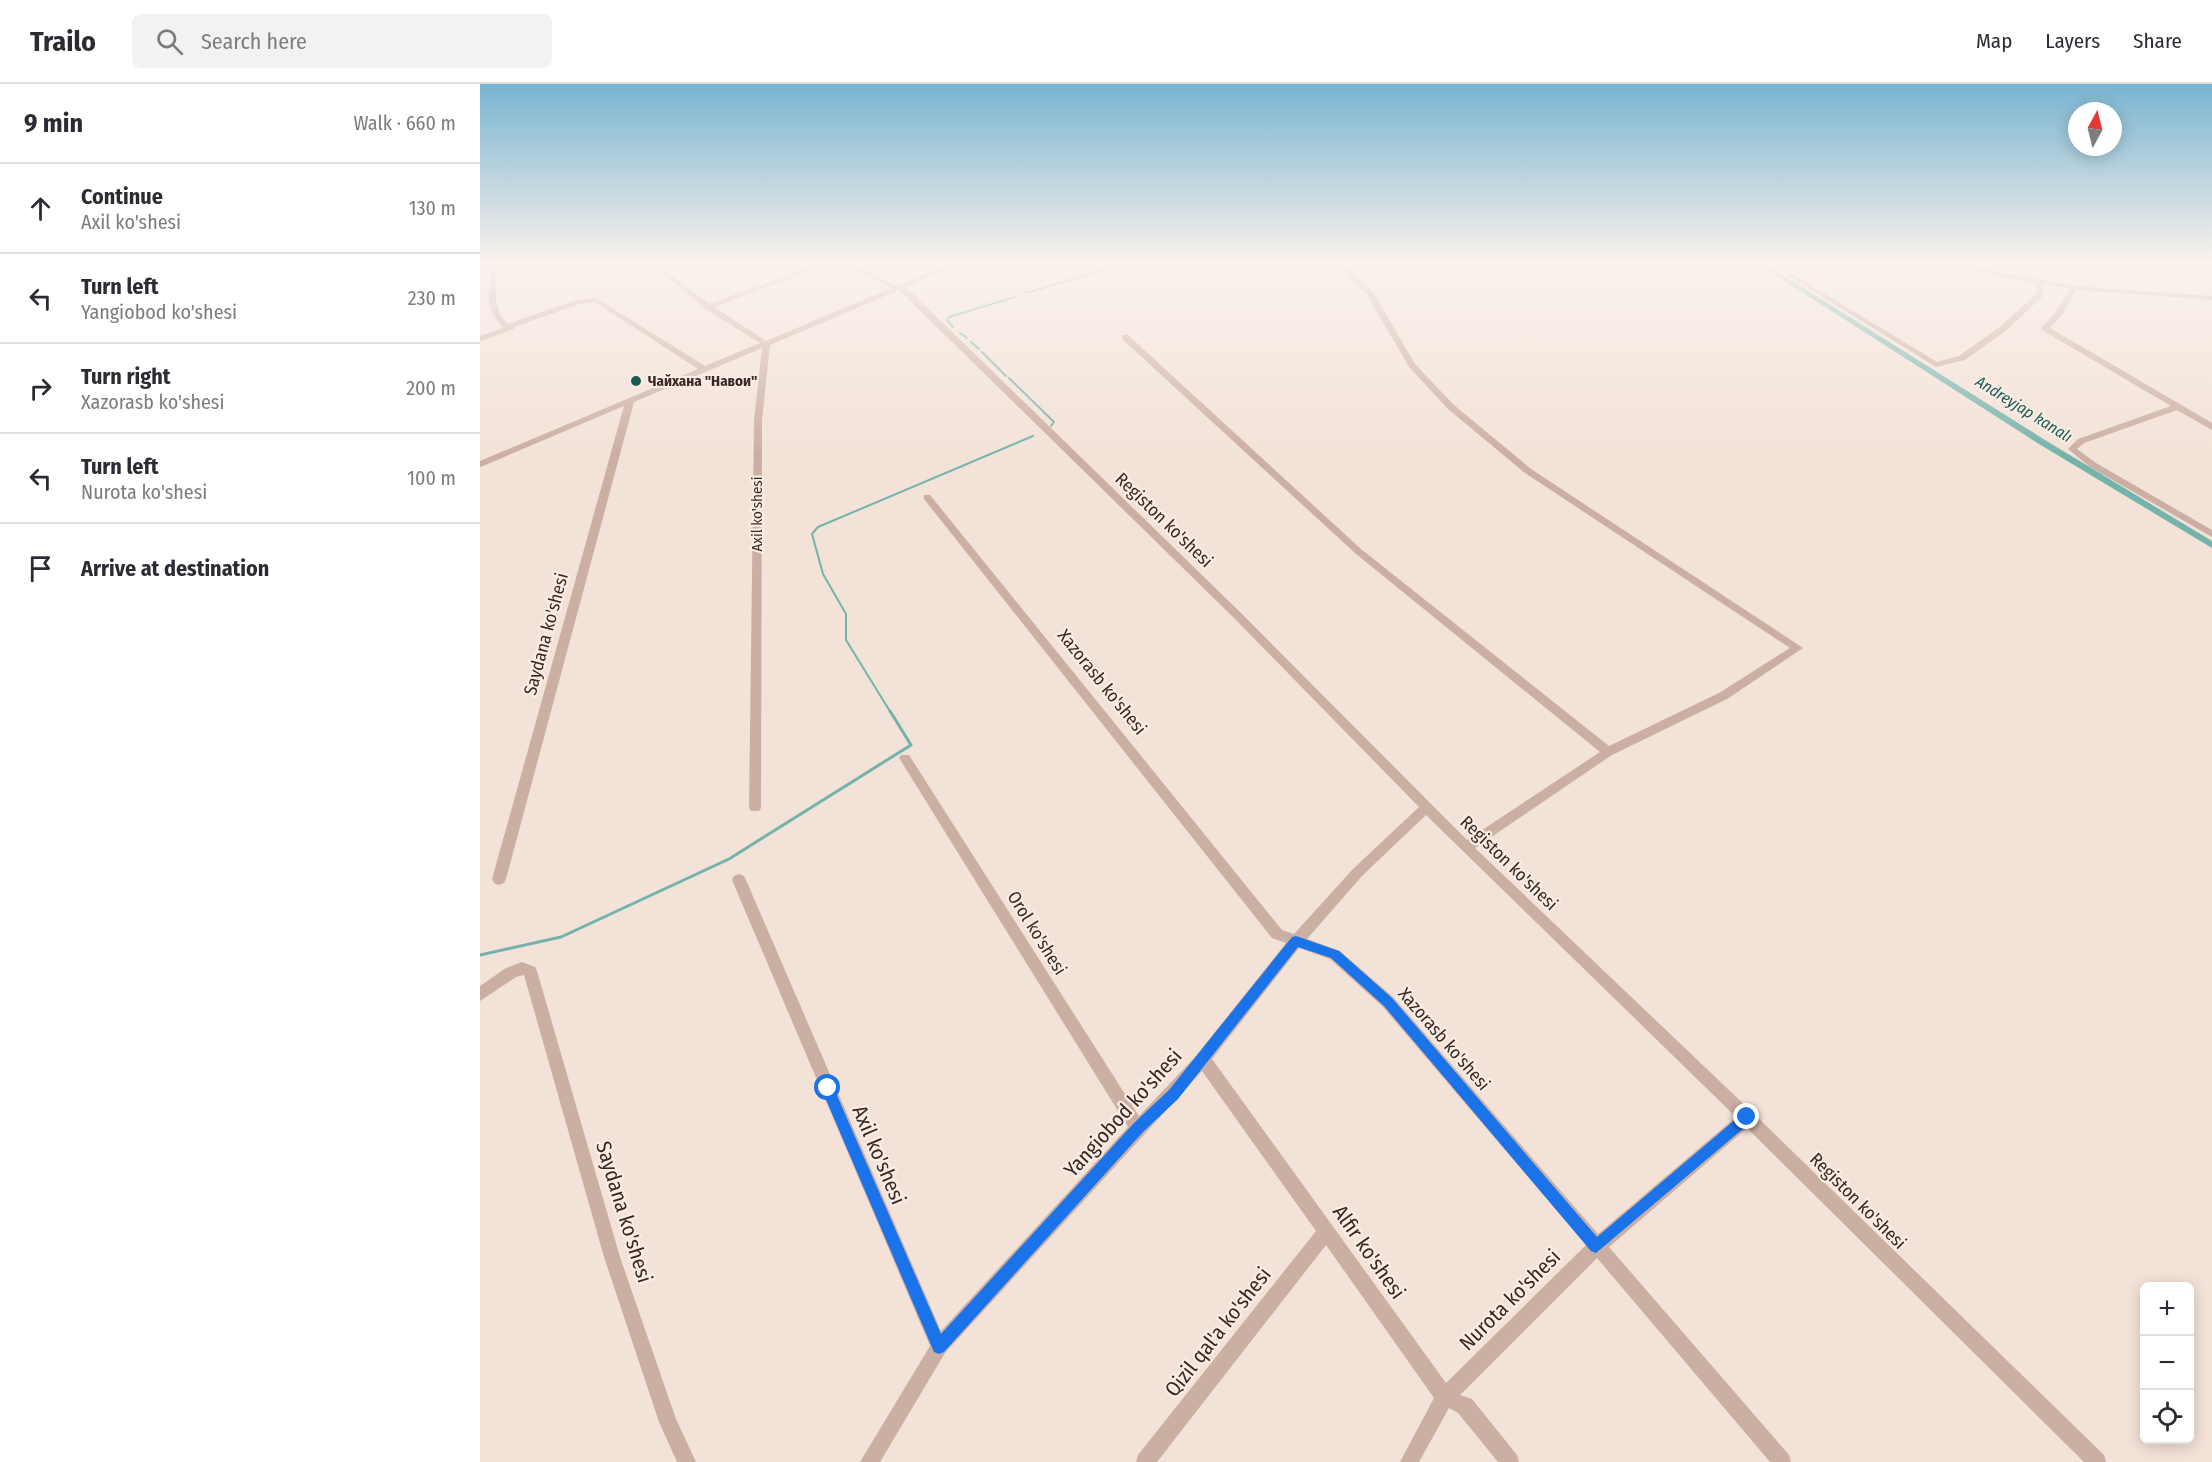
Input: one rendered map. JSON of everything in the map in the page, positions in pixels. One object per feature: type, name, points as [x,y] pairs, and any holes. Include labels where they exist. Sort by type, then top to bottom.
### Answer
[{"type":"street","points":[[505,326],[511,327]]},
{"type":"street","points":[[637,326],[705,370]]},
{"type":"street","points":[[738,326],[766,344]]},
{"type":"street","points":[[480,464],[808,326]]},
{"type":"street","name":"Registon ko'shesi","points":[[941,326],[1466,847],[1747,1117],[2097,1462]]},
{"type":"street","points":[[1389,326],[1412,364],[1459,414],[1528,471],[1798,648],[1723,696],[1608,752],[1466,847]]},
{"type":"street","points":[[1873,326],[1936,365],[1962,358],[2006,326]]},
{"type":"street","points":[[2046,326],[2044,328],[2212,427]]},
{"type":"street","points":[[480,339],[511,327]]},
{"type":"street","points":[[1125,337],[1358,551],[1608,752]]},
{"type":"street","name":"Axil ko'shesi","points":[[755,808],[758,420],[766,344]]},
{"type":"street","name":"Saydana ko'shesi","points":[[499,879],[630,400]]},
{"type":"street","points":[[2176,407],[2081,441],[2072,448],[2093,465],[2212,534]]},
{"type":"street","name":"Xazorasb ko'shesi","points":[[927,497],[1277,934],[1335,955],[1388,1002],[1782,1462]]},
{"type":"street","name":"Orol ko'shesi","points":[[905,758],[1138,1128]]},
{"type":"street","name":"Yangiobod ko'shesi","points":[[869,1462],[939,1347],[1138,1128],[1173,1095],[1296,941],[1372,856],[1427,807]]},
{"type":"street","name":"Axil ko'shesi","points":[[739,880],[939,1347]]},
{"type":"street","name":"Saydana ko'shesi","points":[[480,994],[511,972],[522,968],[530,971],[612,1257],[668,1422],[687,1462]]},
{"type":"street","name":"Alfir ko'shesi","points":[[1202,1058],[1445,1397],[1465,1406],[1510,1462]]},
{"type":"street","name":"Nurota ko'shesi","points":[[1409,1462],[1445,1397],[1596,1246],[1747,1117]]},
{"type":"street","name":"Qizil qal'a ko'shesi","points":[[1145,1462],[1327,1231]]},
{"type":"waterway","name":"Andreyjap kanalı","points":[[1859,326],[2042,442],[2212,545]]},
{"type":"waterway","points":[[960,333],[967,338]]},
{"type":"waterway","points":[[971,342],[979,349]]},
{"type":"waterway","points":[[982,352],[1006,376]]},
{"type":"waterway","points":[[1009,378],[1054,422],[1051,426]]},
{"type":"waterway","points":[[891,713],[846,640],[846,614],[823,574],[812,534],[818,527],[1033,436]]},
{"type":"waterway","points":[[480,955],[561,937],[729,859],[911,745],[890,711]]},
{"type":"place","name":"Чайхана \"Навои\"","points":[[636,381]]},
{"type":"route","points":[[828,1088],[939,1347],[1138,1128],[1173,1095],[1296,941],[1335,955],[1388,1002],[1596,1246],[1747,1117]]}]
